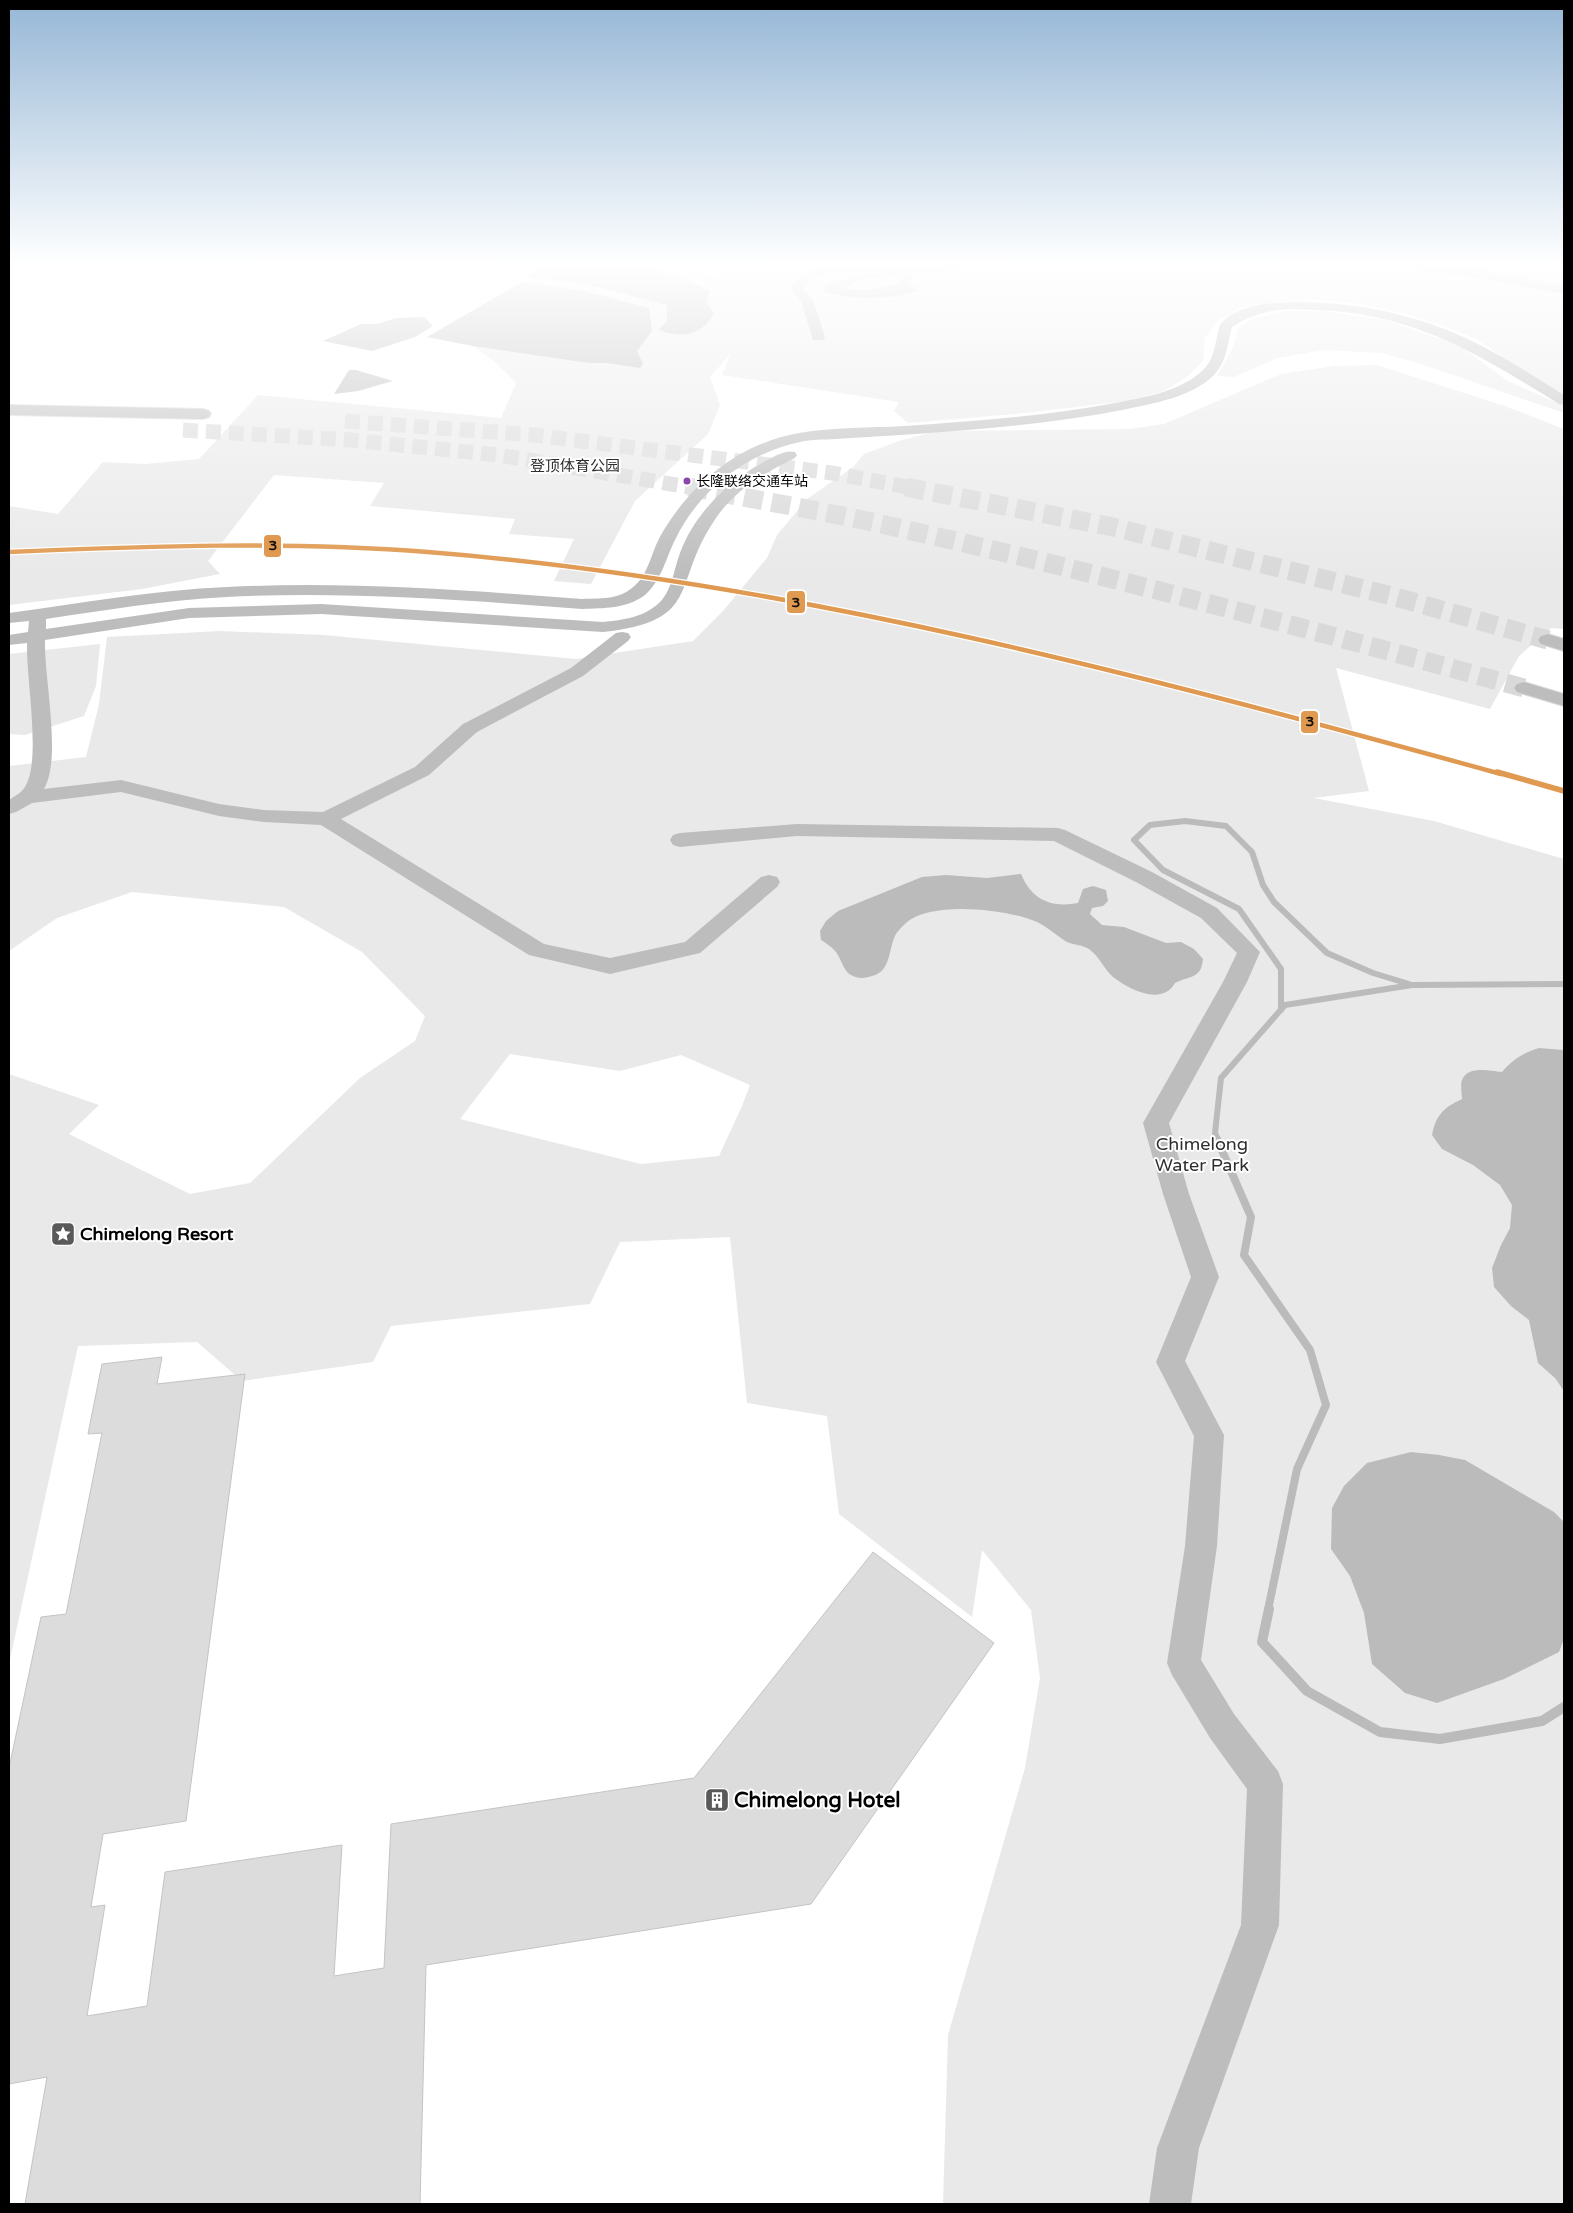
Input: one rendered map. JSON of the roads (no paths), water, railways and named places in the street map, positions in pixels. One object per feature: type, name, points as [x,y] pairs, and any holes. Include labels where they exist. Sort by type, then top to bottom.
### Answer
[{"type":"highway","points":[[9,410],[202,414]]},
{"type":"highway","points":[[1524,688],[1564,700]]},
{"type":"street","points":[[9,618],[151,598],[226,592],[375,591],[582,604],[615,602],[636,594],[649,582],[668,537],[698,494],[722,473],[746,457],[773,445],[800,436],[1038,420],[1147,401],[1186,387],[1207,374],[1211,369]]},
{"type":"street","points":[[1512,369],[1564,401]]},
{"type":"street","points":[[9,640],[189,613],[258,610],[321,609],[603,627],[627,625],[662,610],[672,599],[692,545],[709,517],[724,498],[742,481],[789,455],[816,447],[914,429]]},
{"type":"street","points":[[30,797],[39,782],[42,755],[37,684],[36,635],[38,615]]},
{"type":"street","points":[[326,819],[422,771],[470,728],[577,672],[622,637]]},
{"type":"street","points":[[9,808],[30,797],[121,786],[219,810],[264,816],[326,819],[537,950],[610,966],[692,948],[769,882]]},
{"type":"street","points":[[680,840],[797,830],[1058,835],[1144,877],[1209,913],[1249,952],[1235,982],[1156,1122],[1176,1194],[1205,1277],[1170,1362],[1209,1435],[1201,1546],[1184,1663],[1222,1726],[1265,1784],[1260,1925],[1178,2148],[1170,2204]]},
{"type":"waterway","points":[[1281,1010],[1281,969],[1239,909],[1163,870],[1134,840],[1150,825],[1185,821],[1226,826],[1252,852],[1263,885],[1274,902],[1327,953],[1373,973],[1409,984]]},
{"type":"waterway","points":[[1281,1010],[1285,1005],[1412,985],[1564,984]]},
{"type":"waterway","points":[[1218,1140],[1215,1133],[1221,1078],[1281,1010]]},
{"type":"waterway","points":[[1217,1139],[1251,1217],[1244,1255],[1310,1350],[1326,1405],[1297,1469],[1268,1610]]},
{"type":"waterway","points":[[1269,1609],[1262,1642],[1307,1691],[1380,1732],[1440,1739],[1542,1721],[1564,1707]]},
{"type":"tunnel","points":[[345,421],[534,435],[832,473],[912,488]]},
{"type":"tunnel","points":[[183,430],[351,440],[499,455],[695,488]]},
{"type":"tunnel","points":[[689,487],[863,520],[1029,558],[1277,621],[1524,688]]},
{"type":"tunnel","points":[[906,487],[1113,527],[1392,596],[1548,640]]},
{"type":"place","name":"长隆联络交通车站","points":[[687,481]]},
{"type":"place","name":"Chimelong Resort","points":[[63,1234]]},
{"type":"place","name":"Chimelong Hotel","points":[[717,1800]]},
{"type":"park label","name":"登顶体育公园","points":[[575,466]]},
{"type":"park label","name":"Chimelong Water Park","points":[[1202,1154]]}]
